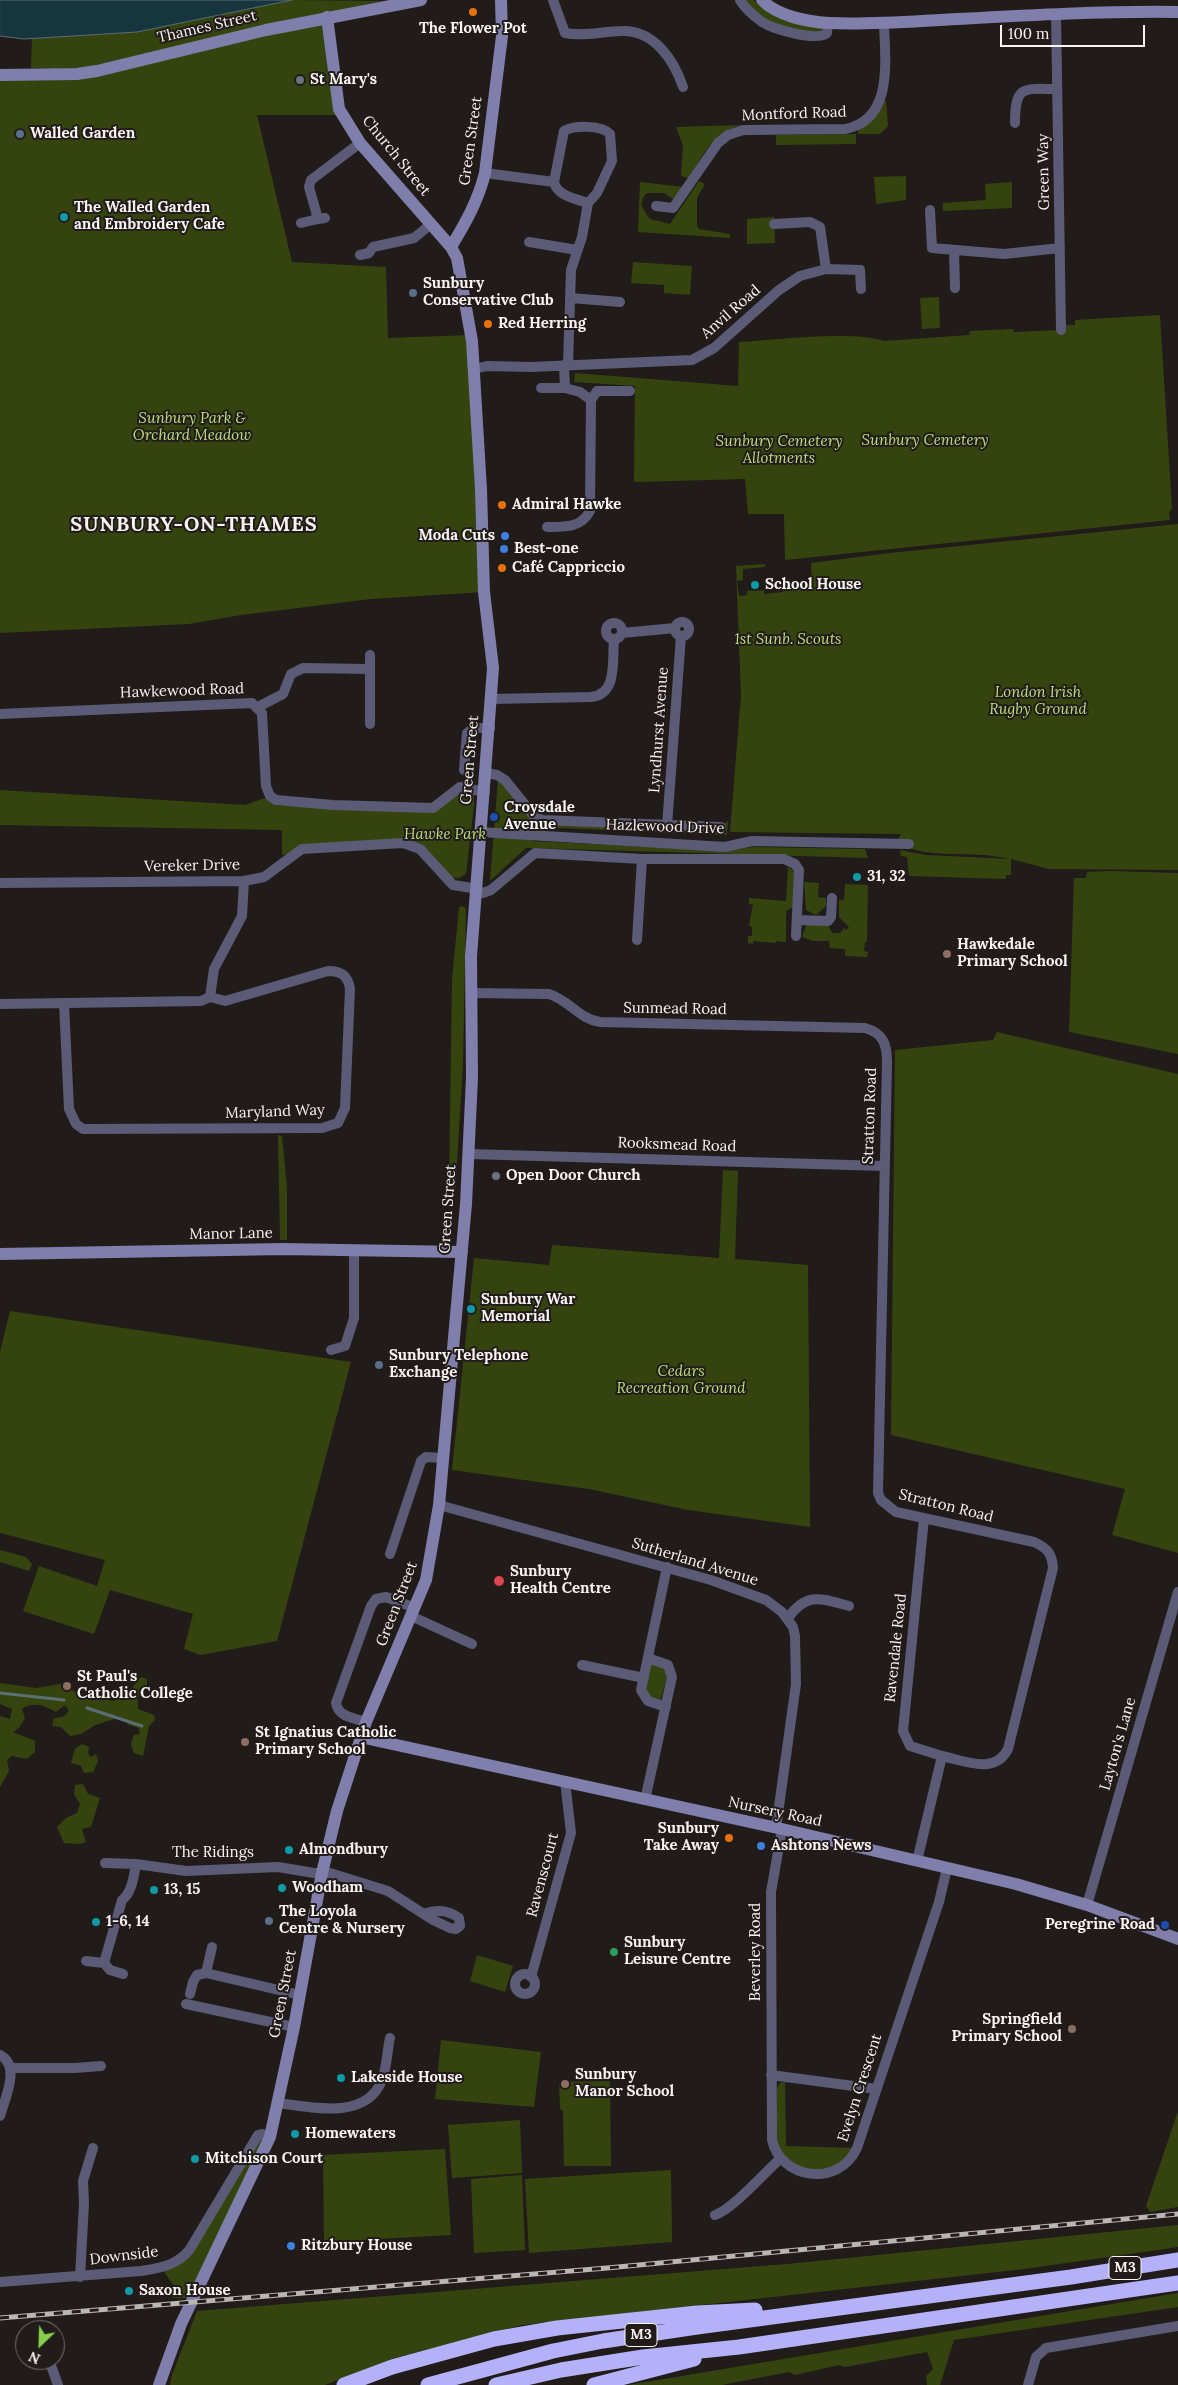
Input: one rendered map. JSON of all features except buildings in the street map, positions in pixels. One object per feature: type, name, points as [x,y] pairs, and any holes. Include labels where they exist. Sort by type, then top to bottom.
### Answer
[{"type":"highway","name":"M3","points":[[428,2385],[487,2368],[595,2343],[1071,2277],[1178,2260]]},
{"type":"highway","name":"M3","points":[[496,2385],[561,2370],[643,2357],[739,2347],[1178,2283]]},
{"type":"highway","name":"M3","points":[[344,2385],[392,2367],[494,2339],[558,2328],[697,2313],[859,2305]]},
{"type":"highway","name":"M3","points":[[594,2385],[739,2347]]},
{"type":"street","name":"Thames Street","points":[[0,76],[76,74],[97,71],[193,46],[327,17],[421,0]]},
{"type":"street","name":"Green Street","points":[[159,2385],[181,2324],[270,2137],[294,2027],[322,1873],[339,1802],[360,1737],[413,1612],[430,1566],[439,1505],[469,1154],[472,1078],[471,956],[490,728],[493,668],[484,592],[481,489],[474,369],[467,310],[457,258],[451,247],[480,194],[485,173],[502,36],[501,0]]},
{"type":"street","points":[[553,0],[565,33],[576,35],[632,31],[647,36],[659,46],[669,59],[678,72],[683,87]]},
{"type":"street","points":[[740,0],[752,14],[776,28],[818,37],[826,33],[828,23]]},
{"type":"street","points":[[762,0],[777,10],[792,16],[828,23],[884,23],[1056,14],[1178,12]]},
{"type":"street","name":"Green Way","points":[[1056,14],[1061,330]]},
{"type":"street","name":"Church Street","points":[[327,17],[339,109],[360,143],[451,247]]},
{"type":"street","name":"Montford Road","points":[[656,206],[673,208],[718,143],[735,132],[743,130],[845,129],[861,123],[874,110],[884,86],[884,23]]},
{"type":"street","points":[[1015,123],[1015,101],[1021,92],[1026,89],[1057,89]]},
{"type":"street","points":[[565,388],[571,270],[588,203],[597,193],[612,161],[611,138],[608,131],[602,128],[572,128],[564,131],[554,182],[555,187],[566,196],[588,203]]},
{"type":"street","points":[[301,223],[322,219],[309,187],[311,180],[360,143]]},
{"type":"street","points":[[485,173],[554,182]]},
{"type":"street","points":[[930,210],[932,248],[1004,254],[1060,248]]},
{"type":"street","points":[[774,224],[810,222],[820,226],[826,270]]},
{"type":"street","points":[[360,255],[369,253],[373,247],[414,238],[431,224]]},
{"type":"street","points":[[529,242],[577,250]]},
{"type":"street","points":[[954,251],[955,288]]},
{"type":"street","name":"Anvil Road","points":[[474,369],[487,366],[692,360],[714,348],[779,290],[800,276],[826,270],[860,270],[861,289]]},
{"type":"street","points":[[571,298],[620,302]]},
{"type":"street","points":[[540,388],[565,388],[580,392],[591,400]]},
{"type":"street","points":[[547,527],[578,524],[590,511],[591,400],[597,391],[602,389],[630,391]]},
{"type":"street","name":"Lyndhurst Avenue","points":[[491,699],[591,697],[603,694],[610,685],[618,636],[678,632],[667,826]]},
{"type":"street","points":[[370,655],[370,724]]},
{"type":"street","points":[[258,707],[283,694],[291,674],[303,668],[370,668]]},
{"type":"street","name":"Hawkewood Road","points":[[0,714],[244,702],[258,707],[262,713],[267,791],[276,800],[333,805],[433,808],[460,787],[485,792]]},
{"type":"street","points":[[358,714],[370,713]]},
{"type":"street","points":[[464,770],[467,733],[474,728],[490,728]]},
{"type":"street","points":[[486,773],[501,776],[534,816],[542,820],[721,827]]},
{"type":"street","name":"Hazlewood Drive","points":[[480,832],[725,847],[752,841],[909,844]]},
{"type":"street","name":"Vereker Drive","points":[[0,883],[244,881],[264,876],[302,849],[403,843],[420,849],[448,882],[459,887],[477,891]]},
{"type":"street","points":[[477,891],[491,890],[535,853],[642,860],[784,859],[795,864],[799,875],[796,936]]},
{"type":"street","points":[[637,940],[642,860]]},
{"type":"street","points":[[210,997],[214,969],[242,916],[244,881]]},
{"type":"street","points":[[797,920],[828,921],[831,917],[832,898]]},
{"type":"street","name":"Maryland Way","points":[[0,1004],[64,1003],[201,1001],[210,997],[225,1001],[336,971],[344,974],[349,981],[350,989],[345,1108],[338,1123],[322,1128],[83,1128],[76,1124],[69,1110],[64,1003]]},
{"type":"street","name":"Sunmead Road","points":[[472,993],[549,994],[560,997],[591,1021],[600,1022],[865,1028],[876,1031],[883,1038]]},
{"type":"street","name":"Stratton Road","points":[[883,1038],[887,1049],[878,1493],[881,1500],[896,1512],[1034,1542],[1046,1547],[1052,1560],[1053,1568],[1013,1730],[1004,1757],[990,1765],[942,1756]]},
{"type":"street","name":"Rooksmead Road","points":[[469,1154],[884,1166]]},
{"type":"street","name":"Manor Lane","points":[[0,1254],[283,1249],[462,1252]]},
{"type":"street","points":[[331,1350],[345,1346],[354,1318],[354,1250]]},
{"type":"street","points":[[390,1554],[421,1461],[426,1457],[442,1458]]},
{"type":"street","name":"Sutherland Avenue","points":[[439,1505],[731,1586],[766,1600],[788,1618]]},
{"type":"street","name":"Ravendale Road","points":[[924,1518],[903,1731],[910,1746],[942,1756]]},
{"type":"street","points":[[666,1707],[652,1704],[644,1698],[641,1690],[667,1567]]},
{"type":"street","name":"Layton's Lane","points":[[1087,1906],[1178,1593]]},
{"type":"street","points":[[366,1722],[342,1714],[337,1710],[336,1703],[371,1606],[376,1599],[386,1597],[472,1644]]},
{"type":"street","points":[[779,1829],[796,1684],[795,1636],[788,1618],[793,1611],[817,1598],[849,1606]]},
{"type":"street","points":[[645,1800],[672,1672],[663,1662],[648,1658]]},
{"type":"street","points":[[582,1665],[644,1678]]},
{"type":"street","name":"Nursery Road","points":[[360,1737],[565,1781],[1016,1884],[1087,1906],[1178,1938]]},
{"type":"street","points":[[917,1860],[942,1756]]},
{"type":"street","name":"Ravenscourt","points":[[531,1977],[571,1833],[565,1781]]},
{"type":"street","name":"Beverley Road","points":[[771,2075],[771,1892],[779,1829]]},
{"type":"street","name":"The Ridings","points":[[105,1863],[136,1864],[186,1870],[278,1867],[322,1873],[330,1872],[375,1885],[424,1914]]},
{"type":"street","points":[[104,1963],[122,1900],[126,1897],[133,1880],[136,1864]]},
{"type":"street","name":"Evelyn Crescent","points":[[780,2158],[809,2173],[832,2174],[843,2168],[852,2159],[939,1902],[947,1868]]},
{"type":"street","points":[[206,1973],[212,1947]]},
{"type":"street","points":[[86,1961],[104,1963],[110,1970],[123,1974]]},
{"type":"street","points":[[294,2027],[188,1999],[197,1975],[206,1973],[300,1995]]},
{"type":"street","points":[[278,2103],[334,2109],[360,2103],[370,2096],[382,2079],[390,2038]]},
{"type":"street","points":[[0,2055],[8,2060],[11,2068],[0,2116]]},
{"type":"street","points":[[11,2068],[101,2066]]},
{"type":"street","points":[[715,2215],[720,2214],[743,2195],[780,2158],[774,2149],[772,2140],[771,2075],[876,2088]]},
{"type":"street","name":"Downside","points":[[0,2282],[80,2277],[162,2268],[184,2257],[258,2135],[262,2134],[270,2137]]},
{"type":"street","points":[[80,2277],[83,2181],[93,2148]]},
{"type":"street","points":[[1028,2385],[1036,2357],[1046,2348],[1178,2326]]},
{"type":"street","points":[[53,2370],[58,2385]]},
{"type":"green space","points":[[292,0],[382,1],[81,69],[31,68],[32,38],[137,32]]},
{"type":"green space","points":[[740,0],[754,0],[757,4],[823,29],[827,33],[776,28]]},
{"type":"green space","name":"Sunbury Park & Orchard Meadow","points":[[327,17],[343,115],[257,115],[292,262],[386,267],[388,338],[471,335],[484,592],[371,599],[241,615],[189,624],[0,633],[0,76],[77,74]]},
{"type":"green space","points":[[880,100],[886,101],[888,126],[880,134],[858,134],[858,125]]},
{"type":"green space","points":[[742,125],[724,132],[716,138],[689,178],[681,176],[683,146],[676,127]]},
{"type":"green space","points":[[856,134],[856,144],[776,145],[776,135]]},
{"type":"green space","points":[[906,176],[906,200],[876,204],[874,177]]},
{"type":"green space","points":[[699,181],[705,184],[697,198],[697,226],[699,229],[730,234],[730,238],[638,232],[640,182],[683,187],[673,199],[664,193],[647,193],[642,200],[643,209],[650,219],[670,224]]},
{"type":"green space","points":[[1012,182],[1012,208],[943,211],[943,203],[986,200],[985,184]]},
{"type":"green space","points":[[774,217],[775,243],[747,244],[747,219]]},
{"type":"green space","points":[[633,262],[692,266],[690,295],[664,293],[664,285],[631,283]]},
{"type":"green space","points":[[939,297],[940,328],[922,329],[920,298]]},
{"type":"green space","name":"Sunbury Cemetery","points":[[1160,315],[1172,508],[1169,513],[1170,520],[785,560],[784,514],[748,514],[745,479],[634,482],[635,386],[574,382],[575,373],[738,386],[739,342],[834,336],[853,336],[884,341],[969,335],[970,331],[1013,329],[1014,332],[1061,330],[1067,325],[1075,325],[1075,320]]},
{"type":"green space","name":"London Irish Rugby Ground","points":[[1178,524],[1178,870],[1049,869],[1011,859],[1011,875],[1006,875],[1006,879],[909,876],[907,857],[901,856],[900,850],[926,855],[1009,859],[995,856],[924,852],[896,843],[901,834],[730,832],[741,695],[736,566],[765,564],[765,567],[743,569],[743,580],[737,581],[739,596],[747,595],[747,591],[764,590],[764,594],[783,592],[783,582],[801,581],[801,591],[812,590],[811,563],[890,553]]},
{"type":"green space","points":[[498,779],[532,818],[717,829],[728,821],[727,835],[534,827],[532,841],[726,851],[752,847],[865,849],[868,858],[526,848],[490,881]]},
{"type":"green space","name":"Hawke Park","points":[[0,790],[245,805],[265,798],[275,805],[284,806],[431,812],[459,790],[474,794],[474,805],[466,874],[459,878],[450,877],[422,846],[405,839],[282,855],[282,830],[0,825]]},
{"type":"green space","points":[[788,866],[796,874],[793,907],[786,911],[786,942],[753,941],[753,944],[748,943],[748,936],[752,936],[752,927],[749,926],[753,904],[749,904],[749,898],[786,901]]},
{"type":"green space","points":[[1087,872],[1178,873],[1178,1054],[1069,1032],[1074,878],[1086,878]]},
{"type":"green space","points":[[804,882],[819,883],[818,897],[826,898],[826,906],[816,915],[806,910]]},
{"type":"green space","points":[[845,884],[868,885],[867,942],[865,942],[864,951],[868,952],[867,957],[845,956],[845,949],[830,948],[829,941],[813,941],[802,937],[807,923],[828,925],[832,933],[840,933],[844,928],[846,930],[849,927],[839,917],[839,900],[844,900]]},
{"type":"green space","points":[[461,906],[466,908],[463,1066],[455,1194],[449,1189],[452,979],[459,908]]},
{"type":"green space","points":[[997,1032],[1178,1074],[1178,1553],[1112,1535],[1125,1489],[891,1435],[895,1050],[993,1040]]},
{"type":"green space","points":[[278,1135],[282,1136],[287,1188],[287,1240],[280,1240]]},
{"type":"green space","name":"Cedars Recreation Ground","points":[[723,1170],[738,1171],[735,1259],[808,1265],[810,1527],[688,1510],[589,1489],[452,1470],[474,1258],[549,1265],[552,1245],[719,1258]]},
{"type":"green space","name":"St Paul's Catholic College","points":[[10,1311],[351,1362],[277,1641],[201,1655],[184,1649],[193,1614],[110,1590],[94,1634],[23,1611],[39,1566],[97,1586],[105,1560],[0,1533],[0,1352]]},
{"type":"green space","points":[[0,1550],[26,1557],[32,1564],[29,1571],[0,1562]]},
{"type":"green space","points":[[651,1664],[662,1667],[668,1672],[659,1701],[645,1695]]},
{"type":"green space","points":[[141,1677],[147,1679],[147,1688],[138,1698],[138,1709],[154,1715],[155,1720],[149,1726],[143,1756],[134,1753],[131,1744],[134,1735],[140,1734],[139,1728],[129,1725],[119,1717],[80,1734],[70,1736],[61,1727],[52,1726],[54,1718],[63,1717],[69,1711],[65,1705],[56,1712],[43,1706],[30,1705],[22,1709],[25,1718],[19,1728],[13,1732],[35,1741],[35,1752],[27,1759],[12,1756],[7,1760],[9,1771],[0,1787],[0,1716],[10,1719],[12,1709],[0,1704],[0,1683],[36,1688],[60,1684],[81,1695],[114,1701],[130,1691]]},
{"type":"green space","points":[[82,1744],[89,1747],[88,1754],[91,1757],[96,1754],[98,1761],[93,1772],[84,1773],[81,1766],[71,1763],[75,1749]]},
{"type":"green space","points":[[83,1784],[88,1794],[100,1798],[91,1827],[82,1829],[86,1842],[80,1844],[64,1843],[57,1827],[66,1818],[77,1813],[80,1804],[74,1794],[75,1785]]},
{"type":"green space","points":[[477,1955],[513,1966],[505,1992],[470,1981]]},
{"type":"green space","points":[[441,2040],[541,2052],[534,2107],[435,2099]]},
{"type":"green space","points":[[610,2081],[611,2166],[564,2166],[563,2111],[560,2109],[559,2082]]},
{"type":"green space","points":[[785,2082],[786,2146],[857,2148],[852,2159],[820,2175],[780,2159],[776,2140],[777,2088],[780,2083]]},
{"type":"green space","points":[[1178,2111],[1178,2207],[1150,2212],[1146,2206]]},
{"type":"green space","points":[[520,2120],[522,2173],[452,2178],[448,2125]]},
{"type":"green space","points":[[258,2135],[270,2137],[187,2298],[172,2298],[173,2285],[165,2273],[165,2267],[184,2257]]},
{"type":"green space","points":[[445,2149],[451,2235],[324,2242],[323,2155]]},
{"type":"green space","points":[[671,2170],[672,2242],[529,2253],[525,2179]]},
{"type":"green space","points":[[522,2175],[525,2250],[474,2253],[471,2179]]},
{"type":"green space","points":[[1178,2225],[1178,2247],[1024,2269],[522,2325],[394,2358],[325,2385],[170,2385],[172,2375],[197,2311],[787,2264]]},
{"type":"green space","points":[[1178,2293],[1178,2307],[954,2340],[940,2385],[927,2385],[926,2376],[933,2369],[927,2352],[845,2367],[839,2365],[795,2375],[789,2372],[722,2385],[628,2385]]},
{"type":"water","points":[[0,0],[292,0],[137,32],[24,39],[0,36]]},
{"type":"waterway","points":[[0,1693],[64,1700]]},
{"type":"waterway","points":[[87,1708],[142,1726]]},
{"type":"railway","points":[[0,2318],[607,2268],[1178,2214]]},
{"type":"place","name":"The Flower Pot","points":[[473,12]]},
{"type":"place","name":"St Mary's","points":[[300,80]]},
{"type":"place","name":"Walled Garden","points":[[20,134]]},
{"type":"place","name":"The Walled Garden and Embroidery Cafe","points":[[64,217]]},
{"type":"place","name":"Sunbury Conservative Club","points":[[413,293]]},
{"type":"place","name":"Red Herring","points":[[488,324]]},
{"type":"place","name":"Admiral Hawke","points":[[502,505]]},
{"type":"place","name":"Moda Cuts","points":[[505,536]]},
{"type":"place","name":"Best-one","points":[[504,549]]},
{"type":"place","name":"Café Cappriccio","points":[[502,568]]},
{"type":"place","name":"School House","points":[[755,585]]},
{"type":"place","name":"Croysdale Avenue","points":[[494,817]]},
{"type":"place","name":"31, 32","points":[[857,877]]},
{"type":"place","name":"Hawkedale Primary School","points":[[947,954]]},
{"type":"place","name":"Open Door Church","points":[[496,1176]]},
{"type":"place","name":"Sunbury War Memorial","points":[[471,1309]]},
{"type":"place","name":"Sunbury Telephone Exchange","points":[[379,1365]]},
{"type":"place","name":"Sunbury Health Centre","points":[[499,1581]]},
{"type":"place","name":"St Paul's Catholic College","points":[[67,1686]]},
{"type":"place","name":"St Ignatius Catholic Primary School","points":[[245,1742]]},
{"type":"place","name":"Sunbury Take Away","points":[[729,1838]]},
{"type":"place","name":"Ashtons News","points":[[761,1846]]},
{"type":"place","name":"Almondbury","points":[[289,1850]]},
{"type":"place","name":"Woodham","points":[[282,1888]]},
{"type":"place","name":"13, 15","points":[[154,1890]]},
{"type":"place","name":"The Loyola Centre & Nursery","points":[[269,1921]]},
{"type":"place","name":"1-6, 14","points":[[96,1922]]},
{"type":"place","name":"Peregrine Road","points":[[1165,1925]]},
{"type":"place","name":"Sunbury Leisure Centre","points":[[614,1952]]},
{"type":"place","name":"Springfield Primary School","points":[[1072,2029]]},
{"type":"place","name":"Lakeside House","points":[[341,2078]]},
{"type":"place","name":"Sunbury Manor School","points":[[565,2084]]},
{"type":"place","name":"Homewaters","points":[[295,2134]]},
{"type":"place","name":"Mitchison Court","points":[[195,2159]]},
{"type":"place","name":"Ritzbury House","points":[[291,2246]]},
{"type":"place","name":"Saxon House","points":[[129,2291]]},
{"type":"district","name":"SUNBURY-ON-THAMES","points":[[194,525]]},
{"type":"park label","name":"Sunbury Cemetery Allotments","points":[[779,450]]},
{"type":"park label","name":"1st Sunb. Scouts","points":[[788,640]]}]
